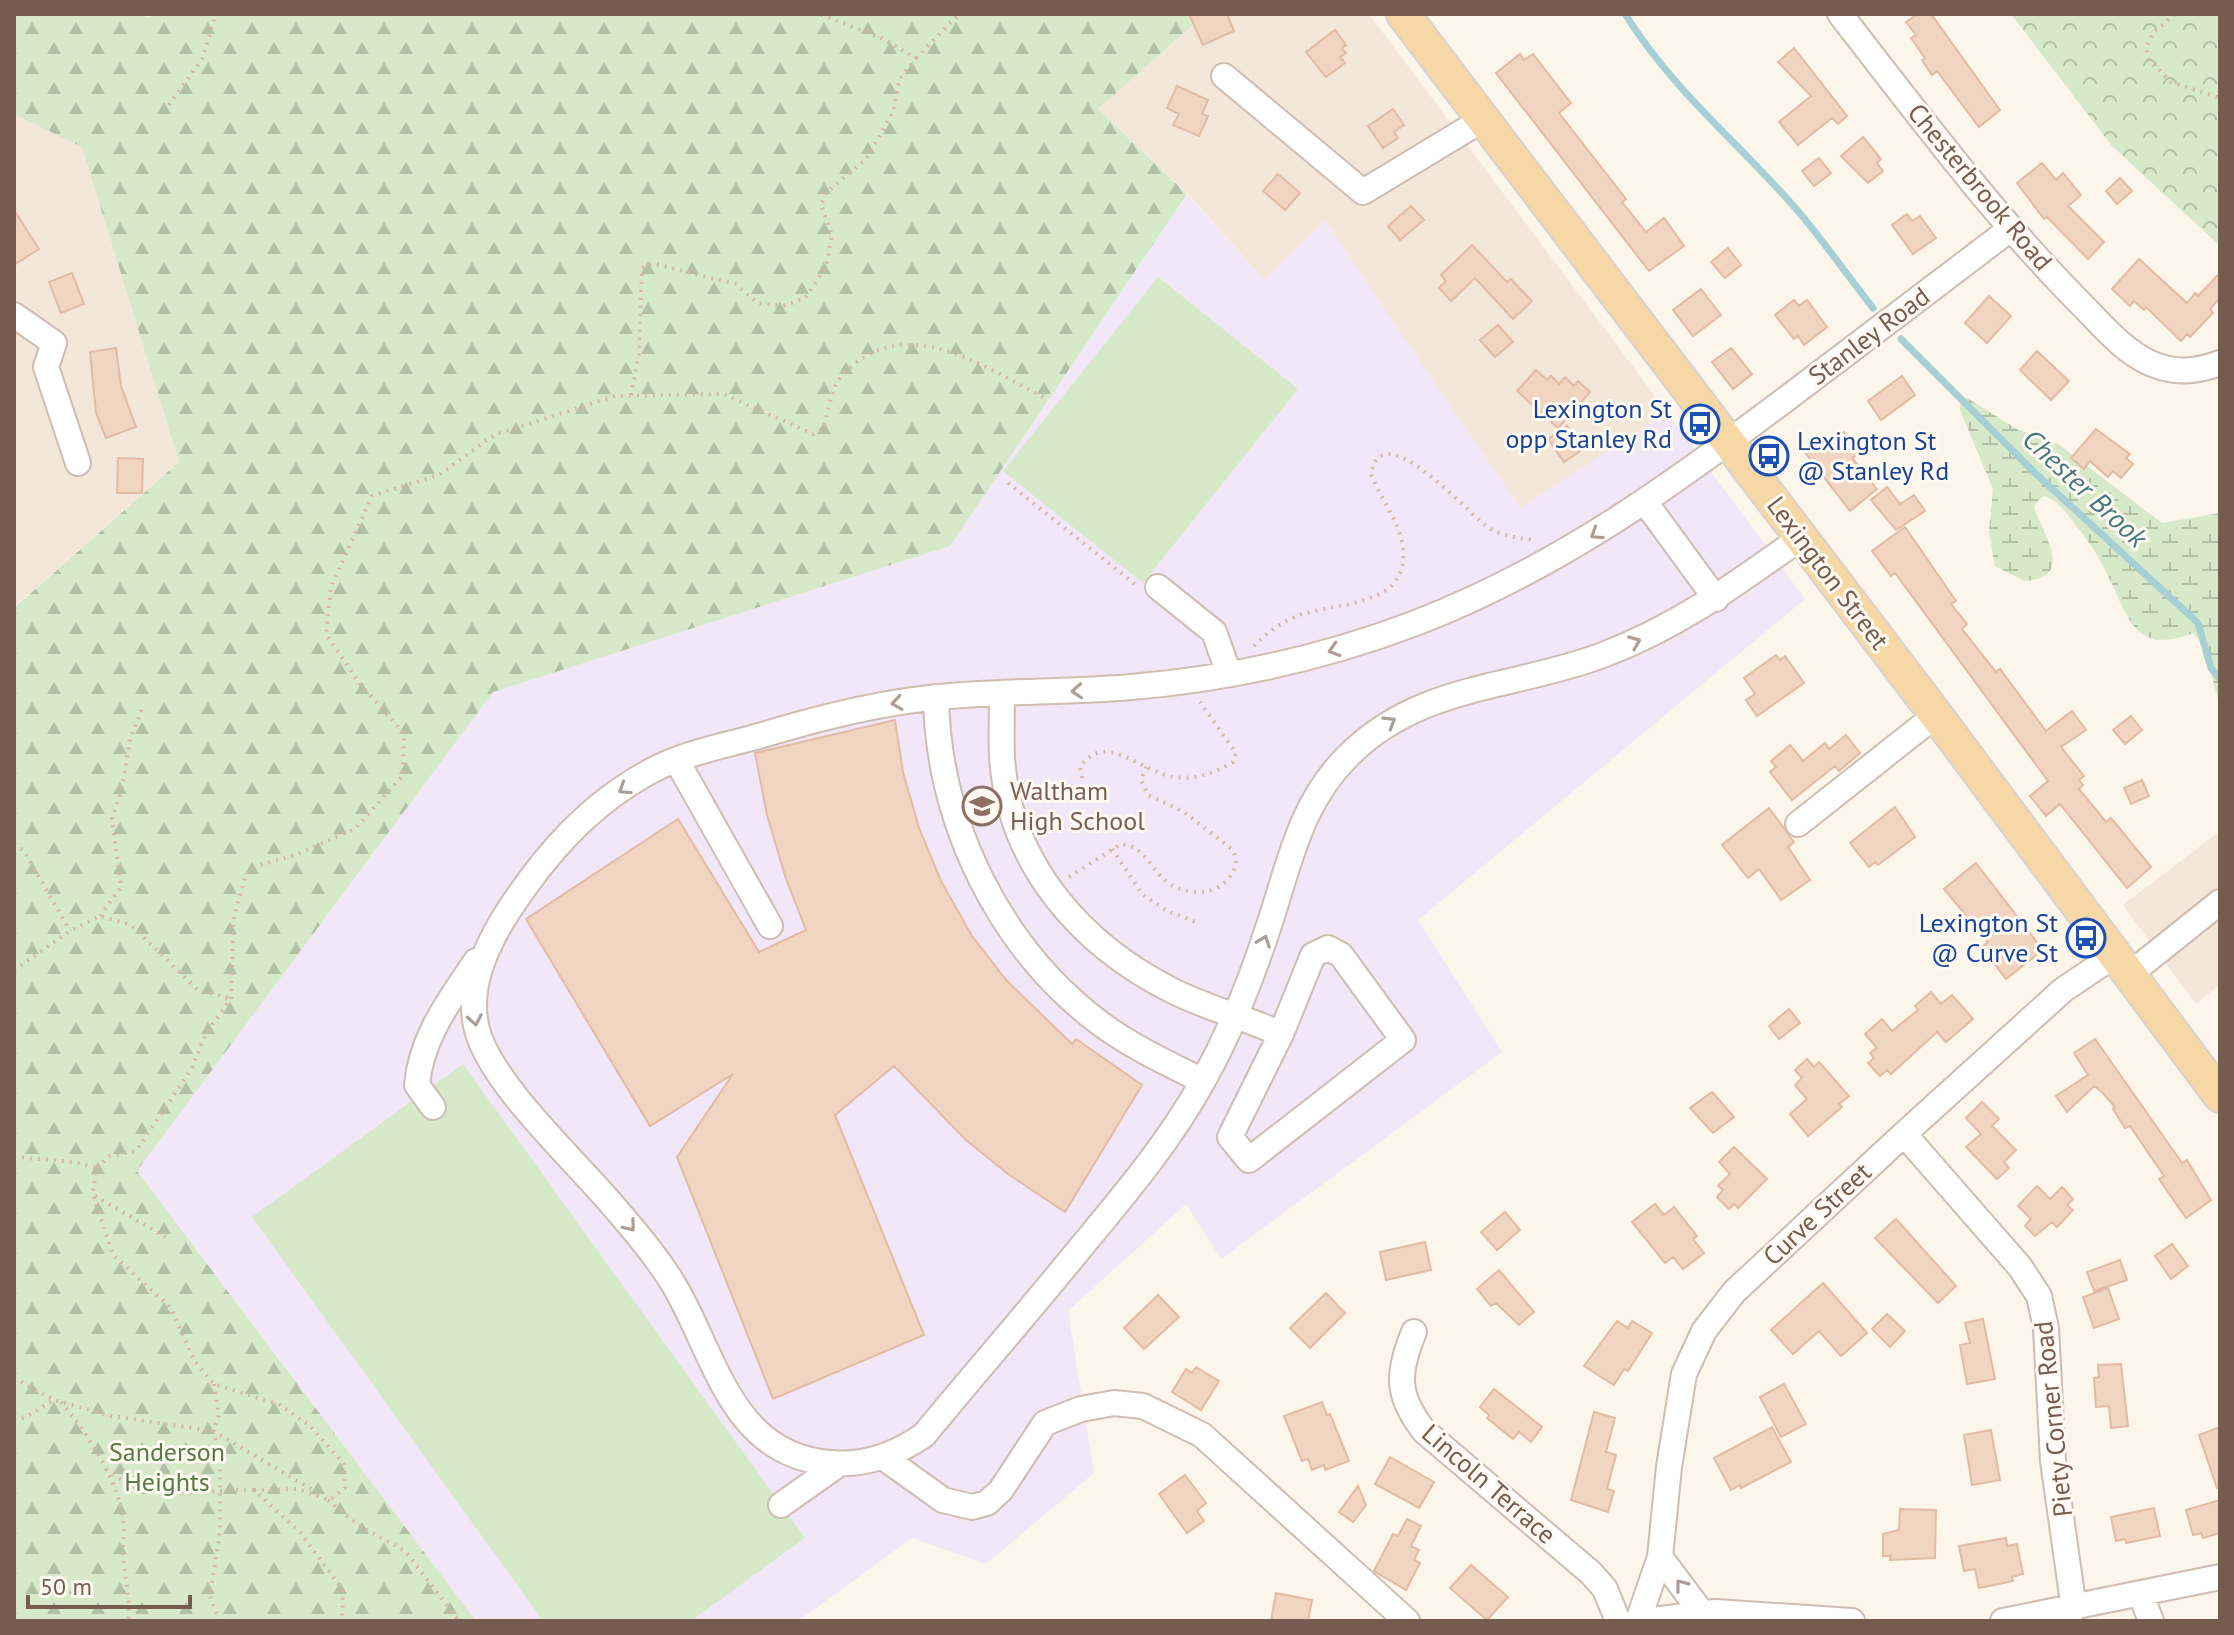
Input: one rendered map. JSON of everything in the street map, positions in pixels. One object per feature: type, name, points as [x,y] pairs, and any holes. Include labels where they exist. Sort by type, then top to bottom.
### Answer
[{"type":"main road","name":"Lexington Street","points":[[1403,14],[1802,537],[2220,1096]]},
{"type":"street","name":"Chesterbrook Road","points":[[1840,14],[2009,230],[2118,341],[2147,362],[2192,372],[2220,363]]},
{"type":"street","points":[[1224,76],[1363,192],[1482,120]]},
{"type":"street","name":"Stanley Road","points":[[433,1107],[417,1085],[419,1060],[439,1017],[540,863],[568,832],[601,804],[653,770],[827,715],[936,697],[1135,687],[1229,674],[1325,653],[1414,624],[1506,584],[1586,541],[1645,502],[2009,230]]},
{"type":"street","points":[[14,315],[54,343],[46,367],[78,463]]},
{"type":"street","points":[[1645,502],[1716,599]]},
{"type":"street","points":[[488,942],[472,1002],[478,1035],[497,1073],[587,1173],[653,1254],[689,1314],[728,1396],[747,1422],[775,1447],[799,1459],[839,1464],[883,1457],[924,1435],[1137,1179],[1203,1081],[1236,1014],[1268,928],[1300,824],[1321,787],[1346,757],[1376,731],[1426,704],[1599,656],[1663,631],[1716,599],[1802,537]]},
{"type":"street","points":[[1148,587],[1214,632],[1229,674]]},
{"type":"street","points":[[1002,696],[1002,758],[1012,812],[1029,857],[1050,894],[1124,965],[1176,993],[1281,1034]]},
{"type":"street","points":[[936,697],[936,731],[947,797],[970,860],[1007,920],[1053,982],[1102,1024],[1203,1081]]},
{"type":"street","points":[[1798,824],[1936,715]]},
{"type":"street","points":[[677,761],[770,926]]},
{"type":"street","name":"Curve Street","points":[[1638,1621],[1660,1557],[1684,1374],[1704,1331],[1734,1292],[2063,990],[2122,964],[2220,902]]},
{"type":"street","points":[[1328,948],[1341,955],[1403,1040],[1249,1160],[1230,1137],[1281,1034],[1313,955],[1328,948]]},
{"type":"street","name":"Piety Corner Road","points":[[1904,1134],[2020,1267],[2039,1296],[2046,1328],[2053,1461],[2074,1609]]},
{"type":"street","name":"Lincoln Terrace","points":[[1414,1332],[1404,1357],[1401,1391],[1410,1412],[1424,1431],[1591,1573],[1605,1589],[1618,1621]]},
{"type":"street","points":[[883,1457],[943,1500],[972,1507],[987,1503],[1001,1490],[1045,1423],[1081,1409],[1114,1403],[1143,1406],[1202,1435],[1407,1621]]},
{"type":"street","points":[[781,1505],[839,1464]]},
{"type":"street","points":[[1660,1557],[1702,1613]]},
{"type":"street","points":[[2003,1621],[2220,1577]]},
{"type":"street","points":[[2141,1595],[2151,1621]]},
{"type":"street","points":[[1660,1620],[1702,1613],[1777,1614],[1852,1621]]},
{"type":"path","points":[[169,105],[202,59],[216,14]]},
{"type":"path","points":[[820,14],[881,38],[916,58]]},
{"type":"path","points":[[631,395],[639,354],[642,268],[652,263],[735,284],[758,303],[783,306],[805,298],[826,267],[832,235],[821,205],[826,193],[867,158],[894,110],[899,80],[959,14]]},
{"type":"path","points":[[2175,14],[2153,33],[2146,48],[2149,60],[2171,82],[2220,98]]},
{"type":"path","points":[[329,1500],[345,1488],[344,1464],[310,1426],[280,1405],[214,1384],[195,1362],[171,1308],[113,1255],[93,1195],[96,1168],[110,1156],[136,1151],[192,1068],[206,1033],[231,999],[234,916],[246,874],[257,866],[295,855],[355,829],[403,775],[404,733],[360,684],[326,634],[331,587],[372,496],[439,475],[494,435],[615,396],[723,394],[813,434],[823,429],[839,378],[868,355],[913,342],[951,350],[1047,399]]},
{"type":"path","points":[[1252,652],[1266,634],[1287,621],[1314,611],[1358,605],[1376,597],[1397,578],[1402,543],[1371,474],[1377,461],[1383,457],[1399,455],[1414,462],[1490,529],[1539,540]]},
{"type":"path","points":[[1008,483],[1148,587]]},
{"type":"path","points":[[1082,778],[1080,767],[1095,751],[1118,753],[1175,777],[1208,775],[1233,762],[1236,753],[1200,704],[1198,693]]},
{"type":"path","points":[[14,970],[70,931],[100,916],[121,887],[112,819],[122,788],[130,739],[143,706]]},
{"type":"path","points":[[1076,872],[1121,844],[1132,845],[1141,851],[1164,882],[1187,892],[1202,893],[1215,889],[1225,882],[1236,866],[1233,850],[1221,839],[1184,812],[1148,795],[1141,780],[1146,767]]},
{"type":"path","points":[[14,844],[24,851],[70,931]]},
{"type":"path","points":[[1112,849],[1143,895],[1167,911],[1196,922]]},
{"type":"path","points":[[100,916],[131,925],[198,990],[231,999]]},
{"type":"path","points":[[14,1157],[74,1162],[96,1168]]},
{"type":"path","points":[[93,1195],[169,1239]]},
{"type":"path","points":[[14,1378],[58,1401],[111,1416],[213,1431],[329,1500],[358,1525],[405,1551],[459,1621]]},
{"type":"path","points":[[214,1384],[219,1415],[213,1431],[220,1455],[218,1562],[210,1583],[210,1596],[219,1621]]},
{"type":"path","points":[[14,1420],[58,1401]]},
{"type":"path","points":[[58,1401],[82,1428],[106,1469],[124,1526],[122,1552],[130,1603],[128,1621]]},
{"type":"path","points":[[106,1469],[131,1488],[151,1492],[298,1489],[329,1500]]},
{"type":"path","points":[[254,1490],[299,1531],[343,1590],[342,1621]]},
{"type":"shaded area","points":[[1205,14],[1369,14],[1667,412],[1520,509],[1325,221],[1264,280],[1187,193],[1098,109]]},
{"type":"shaded area","points":[[14,114],[82,146],[179,462],[14,607]]},
{"type":"shaded area","name":"Waltham High School","points":[[1187,194],[1264,280],[1325,221],[1520,508],[1667,412],[1805,599],[1418,920],[1502,1052],[1221,1259],[1186,1204],[1068,1311],[1094,1473],[986,1564],[912,1538],[798,1621],[476,1621],[137,1171],[493,692],[950,546]]},
{"type":"shaded area","points":[[2220,831],[2220,984],[2196,1004],[2123,905]]},
{"type":"green space","name":"Sanderson Heights","points":[[14,14],[139,14],[149,18],[152,14],[1205,14],[1098,109],[1187,194],[950,546],[493,692],[137,1171],[476,1621],[14,1621],[14,608],[179,462],[82,147],[14,114]]},
{"type":"green space","points":[[2011,14],[2220,14],[2220,246],[2112,146]]},
{"type":"green space","points":[[1158,277],[1298,389],[1143,583],[1003,471]]},
{"type":"green space","points":[[1967,398],[2017,429],[2058,444],[2162,523],[2220,513],[2220,706],[2203,645],[2193,633],[2172,639],[2156,639],[2134,627],[2094,550],[2052,499],[2043,496],[2034,506],[2052,551],[2050,571],[2041,578],[2025,581],[1995,566],[1989,532],[1993,489],[1960,410],[1961,400]]},
{"type":"green space","points":[[463,1064],[805,1538],[691,1621],[543,1621],[252,1217]]},
{"type":"building","points":[[1189,14],[1227,14],[1234,31],[1203,45]]},
{"type":"building","points":[[1918,14],[1931,14],[2000,110],[1979,127],[1937,71],[1932,75],[1922,60],[1925,58],[1911,38],[1916,35],[1906,22]]},
{"type":"building","points":[[1335,30],[1346,45],[1342,48],[1346,53],[1340,57],[1345,63],[1326,77],[1306,52]]},
{"type":"building","points":[[1794,48],[1847,116],[1838,124],[1832,118],[1798,145],[1779,122],[1811,96],[1778,62]]},
{"type":"building","points":[[1520,54],[1524,60],[1533,54],[1571,103],[1559,113],[1626,199],[1622,202],[1646,232],[1664,218],[1684,246],[1649,271],[1496,73]]},
{"type":"building","points":[[1177,86],[1208,100],[1202,114],[1208,116],[1199,136],[1173,125],[1179,114],[1167,108]]},
{"type":"building","points":[[1393,109],[1404,125],[1394,132],[1398,138],[1383,148],[1368,126]]},
{"type":"building","points":[[1863,137],[1881,159],[1877,163],[1883,171],[1868,183],[1841,156]]},
{"type":"building","points":[[1819,158],[1831,173],[1814,186],[1802,171]]},
{"type":"building","points":[[2042,163],[2056,180],[2063,173],[2081,195],[2068,206],[2104,242],[2088,259],[2047,217],[2044,219],[2017,183]]},
{"type":"building","points":[[1278,174],[1300,193],[1285,210],[1263,191]]},
{"type":"building","points":[[2120,178],[2132,191],[2117,204],[2106,191]]},
{"type":"building","points":[[1411,206],[1424,220],[1400,240],[1388,226]]},
{"type":"building","points":[[14,210],[39,249],[14,265]]},
{"type":"building","points":[[1907,214],[1912,221],[1920,216],[1936,238],[1913,254],[1892,225]]},
{"type":"building","points":[[1472,245],[1507,282],[1511,279],[1532,301],[1513,319],[1475,278],[1451,301],[1439,288],[1446,281],[1441,275]]},
{"type":"building","points":[[1728,248],[1741,265],[1725,278],[1711,262]]},
{"type":"building","points":[[2139,259],[2187,303],[2220,273],[2220,298],[2210,309],[2213,313],[2190,337],[2187,334],[2181,341],[2146,307],[2144,310],[2134,301],[2130,306],[2112,289]]},
{"type":"building","points":[[72,273],[84,304],[61,313],[49,282]]},
{"type":"building","points":[[1701,289],[1721,315],[1693,336],[1673,310]]},
{"type":"building","points":[[1989,296],[2011,316],[1987,343],[1965,323]]},
{"type":"building","points":[[1794,300],[1799,306],[1807,300],[1827,327],[1804,345],[1798,336],[1794,339],[1775,315]]},
{"type":"building","points":[[1498,325],[1513,342],[1495,357],[1480,340]]},
{"type":"building","points":[[116,348],[121,386],[136,427],[106,438],[96,413],[90,352]]},
{"type":"building","points":[[1731,348],[1752,374],[1733,389],[1712,362]]},
{"type":"building","points":[[2037,351],[2069,381],[2051,400],[2020,370]]},
{"type":"building","points":[[1536,370],[1547,380],[1551,376],[1559,384],[1565,377],[1574,386],[1578,381],[1590,392],[1558,428],[1517,391]]},
{"type":"building","points":[[1902,376],[1915,395],[1881,420],[1868,401]]},
{"type":"building","points":[[1567,426],[1583,449],[1564,462],[1548,439]]},
{"type":"building","points":[[2096,429],[2130,454],[2126,458],[2133,464],[2121,478],[2113,471],[2108,477],[2090,461],[2084,469],[2071,458]]},
{"type":"building","points":[[1844,432],[1860,453],[1852,458],[1877,489],[1850,511],[1803,450],[1823,435],[1829,443]]},
{"type":"building","points":[[118,458],[143,459],[142,493],[117,493]]},
{"type":"building","points":[[1887,487],[1900,504],[1914,495],[1925,511],[1896,530],[1871,500]]},
{"type":"building","points":[[1905,527],[1956,601],[1951,604],[1967,624],[1962,629],[1996,672],[2000,669],[2046,731],[2072,711],[2086,730],[2061,747],[2084,776],[2079,780],[2083,785],[2079,789],[2106,822],[2111,818],[2151,867],[2127,888],[2060,804],[2046,816],[2030,796],[2048,781],[1895,573],[1891,576],[1872,551]]},
{"type":"building","points":[[1776,655],[1780,660],[1785,656],[1804,683],[1757,716],[1746,700],[1755,694],[1744,678]]},
{"type":"building","points":[[2131,716],[2142,730],[2125,744],[2113,730]]},
{"type":"building","points":[[895,720],[903,772],[919,828],[941,881],[972,936],[1007,981],[1072,1044],[1076,1039],[1142,1085],[1065,1212],[1008,1174],[966,1140],[894,1066],[835,1115],[924,1335],[773,1399],[677,1157],[733,1074],[650,1126],[526,919],[678,819],[759,952],[806,930],[786,879],[767,815],[755,753]]},
{"type":"building","points":[[1846,735],[1860,753],[1839,771],[1835,766],[1792,800],[1770,772],[1776,767],[1771,761],[1790,745],[1803,761],[1825,743],[1829,749]]},
{"type":"building","points":[[2142,780],[2149,796],[2131,804],[2124,788]]},
{"type":"building","points":[[1895,807],[1915,837],[1878,865],[1875,862],[1869,867],[1850,843]]},
{"type":"building","points":[[1769,808],[1794,842],[1788,847],[1810,880],[1781,900],[1759,869],[1748,878],[1722,845]]},
{"type":"building","points":[[1976,863],[2043,950],[2006,979],[1982,947],[1988,942],[1944,889]]},
{"type":"building","points":[[1931,992],[1941,1004],[1952,995],[1973,1019],[1946,1042],[1937,1032],[1891,1074],[1887,1070],[1880,1076],[1868,1063],[1874,1058],[1870,1053],[1877,1048],[1865,1034],[1882,1019],[1892,1031],[1918,1010],[1915,1006]]},
{"type":"building","points":[[1789,1009],[1800,1023],[1779,1039],[1769,1026]]},
{"type":"building","points":[[2095,1039],[2182,1163],[2187,1160],[2211,1200],[2186,1218],[2159,1179],[2164,1176],[2130,1126],[2125,1128],[2113,1109],[2115,1107],[2101,1091],[2094,1086],[2067,1112],[2056,1096],[2088,1075],[2074,1053]]},
{"type":"building","points":[[1807,1059],[1814,1067],[1819,1062],[1849,1096],[1839,1104],[1842,1107],[1808,1136],[1790,1114],[1807,1099],[1795,1085],[1802,1078],[1795,1070]]},
{"type":"building","points":[[1712,1092],[1734,1117],[1713,1133],[1690,1108]]},
{"type":"building","points":[[1982,1102],[1999,1119],[1992,1126],[2016,1150],[2004,1162],[2009,1168],[1997,1179],[1966,1147],[1981,1134],[1966,1118]]},
{"type":"building","points":[[1734,1147],[1767,1179],[1738,1208],[1734,1204],[1729,1209],[1717,1197],[1723,1190],[1718,1186],[1730,1174],[1719,1162]]},
{"type":"building","points":[[2037,1186],[2050,1199],[2062,1187],[2073,1199],[2067,1205],[2073,1210],[2057,1227],[2052,1222],[2035,1236],[2025,1226],[2031,1219],[2018,1206]]},
{"type":"building","points":[[1655,1204],[1664,1215],[1674,1207],[1697,1236],[1693,1239],[1704,1253],[1683,1269],[1673,1257],[1665,1263],[1632,1222]]},
{"type":"building","points":[[1505,1212],[1520,1230],[1497,1250],[1481,1232]]},
{"type":"building","points":[[1896,1219],[1956,1286],[1938,1303],[1875,1238]]},
{"type":"building","points":[[1425,1242],[1431,1270],[1386,1280],[1380,1252]]},
{"type":"building","points":[[2172,1244],[2188,1266],[2171,1279],[2155,1256]]},
{"type":"building","points":[[2120,1260],[2127,1280],[2094,1291],[2087,1272]]},
{"type":"building","points":[[1499,1270],[1534,1312],[1519,1325],[1496,1303],[1491,1306],[1477,1289]]},
{"type":"building","points":[[1823,1283],[1867,1333],[1841,1356],[1819,1331],[1793,1354],[1771,1330]]},
{"type":"building","points":[[2108,1288],[2119,1319],[2094,1328],[2083,1297]]},
{"type":"building","points":[[1326,1293],[1345,1313],[1310,1348],[1290,1328]]},
{"type":"building","points":[[1158,1295],[1179,1317],[1144,1349],[1124,1328]]},
{"type":"building","points":[[1887,1314],[1905,1331],[1890,1347],[1872,1329]]},
{"type":"building","points":[[1983,1319],[1995,1379],[1967,1384],[1960,1345],[1970,1343],[1965,1323]]},
{"type":"building","points":[[1617,1321],[1628,1328],[1632,1321],[1652,1333],[1628,1371],[1624,1369],[1614,1385],[1584,1366]]},
{"type":"building","points":[[2121,1364],[2128,1426],[2111,1428],[2109,1406],[2096,1407],[2094,1378],[2099,1377],[2098,1365]]},
{"type":"building","points":[[1196,1367],[1219,1381],[1201,1410],[1172,1392],[1186,1369],[1192,1373]]},
{"type":"building","points":[[1784,1384],[1806,1424],[1781,1437],[1760,1397]]},
{"type":"building","points":[[1494,1389],[1542,1427],[1531,1442],[1519,1432],[1513,1439],[1487,1418],[1489,1415],[1480,1407]]},
{"type":"building","points":[[1322,1402],[1349,1461],[1325,1470],[1324,1465],[1312,1470],[1308,1459],[1302,1461],[1284,1416]]},
{"type":"building","points":[[1594,1412],[1615,1418],[1606,1452],[1616,1455],[1607,1489],[1614,1491],[1608,1512],[1571,1500]]},
{"type":"building","points":[[1772,1427],[1791,1462],[1741,1488],[1740,1485],[1731,1490],[1714,1458]]},
{"type":"building","points":[[2220,1427],[2220,1487],[2217,1488],[2199,1435]]},
{"type":"building","points":[[1991,1430],[2000,1480],[1972,1485],[1964,1435]]},
{"type":"building","points":[[1390,1457],[1434,1482],[1419,1508],[1375,1484]]},
{"type":"building","points":[[1185,1475],[1206,1503],[1197,1511],[1204,1521],[1187,1533],[1159,1494]]},
{"type":"building","points":[[1358,1486],[1366,1505],[1353,1522],[1339,1512]]},
{"type":"building","points":[[2220,1500],[2220,1533],[2203,1538],[2201,1533],[2193,1535],[2186,1510]]},
{"type":"building","points":[[2154,1508],[2160,1536],[2126,1543],[2125,1539],[2116,1541],[2111,1517]]},
{"type":"building","points":[[1900,1509],[1936,1510],[1935,1558],[1890,1560],[1891,1556],[1883,1556],[1883,1534],[1899,1530]]},
{"type":"building","points":[[1407,1519],[1421,1526],[1411,1546],[1419,1550],[1414,1560],[1420,1563],[1406,1590],[1374,1571],[1393,1534],[1398,1536]]},
{"type":"building","points":[[2006,1538],[2007,1546],[2017,1544],[2023,1574],[2012,1577],[2013,1581],[1979,1588],[1975,1569],[1964,1571],[1959,1546]]},
{"type":"building","points":[[1471,1565],[1508,1597],[1487,1620],[1450,1588]]},
{"type":"building","points":[[1276,1593],[1312,1600],[1308,1621],[1271,1621]]},
{"type":"waterway","name":"Chester Brook","points":[[1625,14],[1664,68],[1798,211],[1873,308]]},
{"type":"waterway","name":"Chester Brook","points":[[1901,339],[2033,471],[2198,623],[2211,668],[2220,679]]},
{"type":"place","name":"Lexington St opp Stanley Rd","points":[[1700,424]]},
{"type":"place","name":"Lexington St @ Stanley Rd","points":[[1769,456]]},
{"type":"place","name":"Waltham High School","points":[[982,806]]},
{"type":"place","name":"Lexington St @ Curve St","points":[[2086,938]]}]
